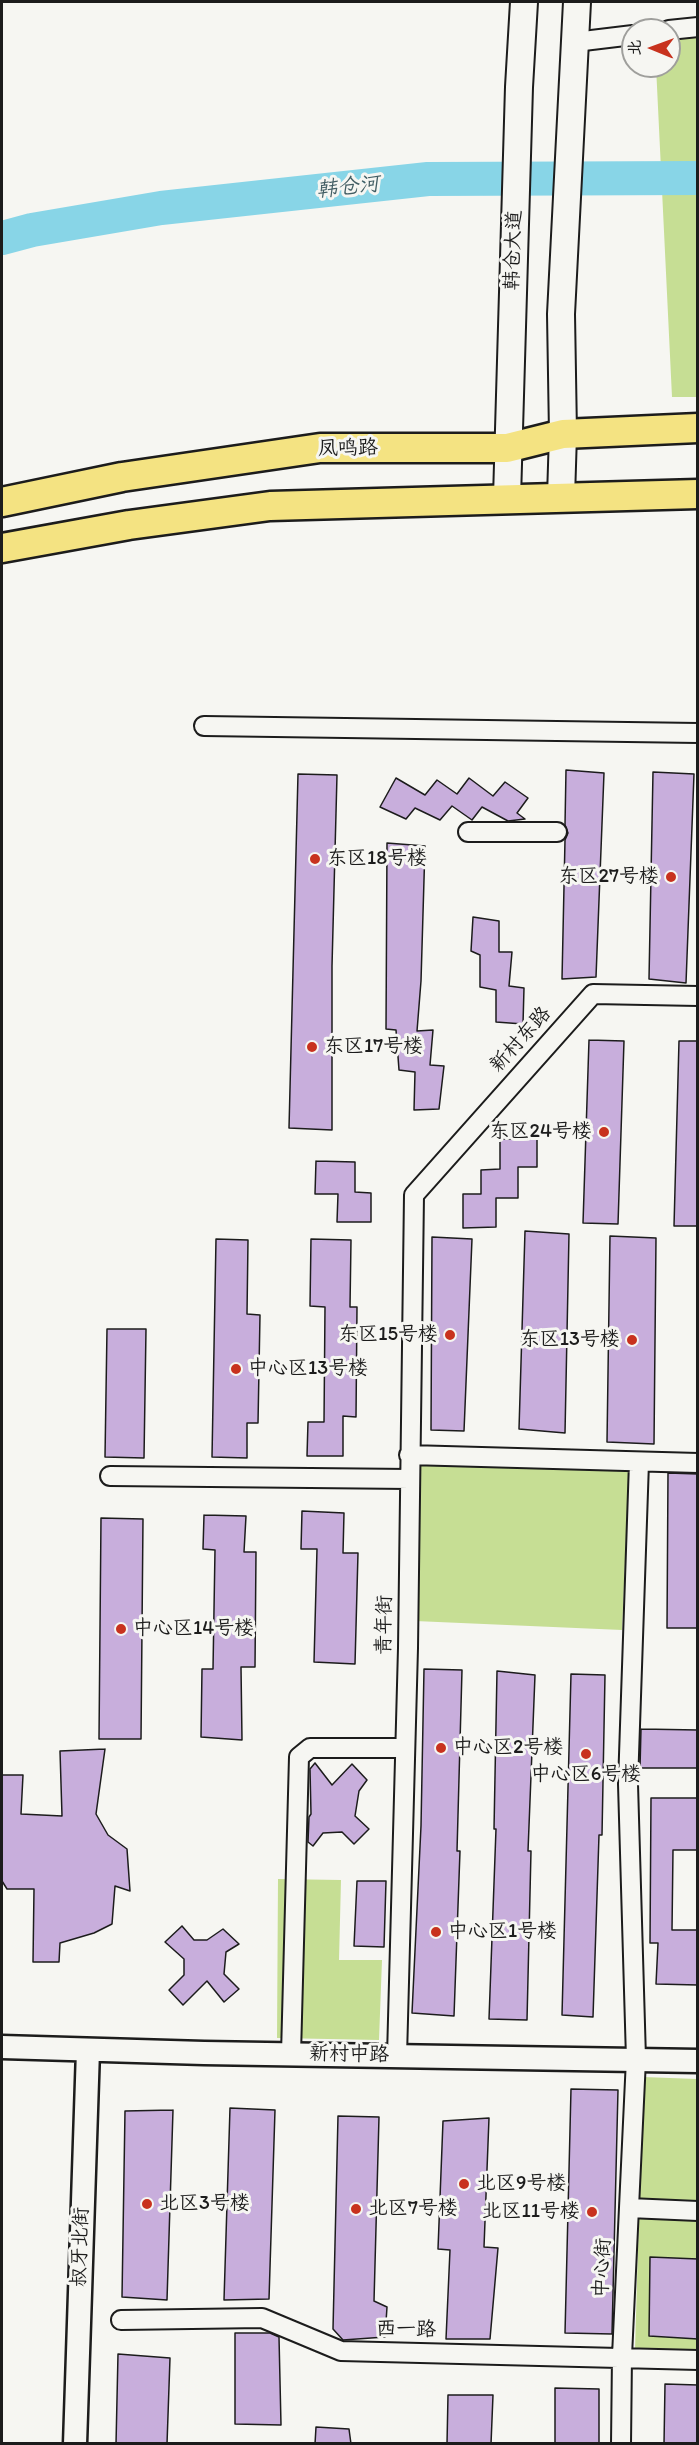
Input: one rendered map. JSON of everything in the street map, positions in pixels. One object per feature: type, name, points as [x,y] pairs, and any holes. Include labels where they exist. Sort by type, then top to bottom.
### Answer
[{"type":"main road","name":"韩仓大道","points":[[507,498],[519,87],[524,2]]},
{"type":"main road","points":[[561,497],[563,434],[561,314],[577,2]]},
{"type":"main road","name":"凤鸣路","points":[[2,502],[122,477],[320,448],[507,448],[563,434],[698,428]]},
{"type":"main road","points":[[2,548],[129,525],[270,506],[698,494]]},
{"type":"street","points":[[681,29],[698,27]]},
{"type":"street","points":[[575,42],[621,36]]},
{"type":"street","points":[[204,726],[698,733]]},
{"type":"street","points":[[468,831],[557,832]]},
{"type":"street","name":"新村东路","points":[[414,1195],[593,994],[698,996]]},
{"type":"street","name":"青年街","points":[[397,2056],[408,1648],[414,1195]]},
{"type":"street","points":[[409,1455],[698,1462]]},
{"type":"street","name":"中心街","points":[[621,2444],[622,2356],[636,2059],[628,1784],[639,1462]]},
{"type":"street","points":[[110,1476],[410,1479]]},
{"type":"street","points":[[291,2054],[299,1757],[310,1748],[404,1748]]},
{"type":"street","name":"新村中路","points":[[2,2047],[698,2061]]},
{"type":"street","name":"叔牙北街","points":[[75,2444],[88,2050]]},
{"type":"street","points":[[629,2208],[698,2211]]},
{"type":"street","name":"西一路","points":[[121,2320],[262,2318],[341,2351],[622,2356],[698,2360]]},
{"type":"green space","points":[[697,16],[697,397],[672,397],[657,78],[681,78],[681,20]]},
{"type":"green space","points":[[421,1460],[629,1468],[622,1630],[415,1621]]},
{"type":"green space","points":[[278,1879],[341,1880],[339,1960],[382,1960],[379,2040],[277,2038]]},
{"type":"green space","points":[[643,2077],[697,2079],[697,2352],[635,2350]]},
{"type":"building","points":[[566,770],[604,773],[596,977],[562,979],[565,840],[568,833],[565,825]]},
{"type":"building","name":"东区27号楼","points":[[653,772],[694,774],[686,983],[649,979]]},
{"type":"building","points":[[298,774],[337,775],[332,966],[332,1130],[289,1128]]},
{"type":"building","points":[[396,778],[425,795],[437,780],[457,794],[469,778],[493,796],[505,782],[528,798],[517,813],[525,819],[508,821],[482,807],[472,820],[452,806],[440,820],[415,808],[406,819],[380,807]]},
{"type":"building","points":[[387,843],[425,846],[421,981],[417,1031],[433,1030],[430,1065],[444,1066],[439,1109],[414,1110],[415,1072],[399,1070],[396,1030],[386,1029]]},
{"type":"building","points":[[473,917],[499,921],[499,952],[512,952],[509,986],[524,988],[523,1024],[496,1022],[496,990],[480,987],[480,955],[471,951]]},
{"type":"building","name":"东区24号楼","points":[[589,1040],[624,1041],[618,1224],[583,1223]]},
{"type":"building","points":[[679,1041],[698,1041],[698,1226],[674,1226]]},
{"type":"building","points":[[500,1139],[537,1139],[537,1167],[518,1167],[518,1198],[496,1198],[496,1227],[463,1228],[463,1194],[481,1194],[481,1170],[500,1169]]},
{"type":"building","points":[[316,1161],[355,1162],[355,1192],[371,1193],[371,1222],[337,1222],[338,1194],[315,1194]]},
{"type":"building","points":[[525,1231],[569,1234],[565,1433],[519,1429]]},
{"type":"building","name":"东区13号楼","points":[[610,1236],[656,1238],[654,1444],[607,1442]]},
{"type":"building","name":"东区15号楼","points":[[432,1237],[472,1239],[464,1431],[431,1430]]},
{"type":"building","name":"中心区13号楼","points":[[216,1239],[248,1240],[247,1314],[260,1315],[258,1423],[247,1423],[247,1458],[212,1457]]},
{"type":"building","points":[[311,1239],[351,1240],[350,1307],[357,1307],[356,1417],[343,1416],[343,1456],[307,1456],[308,1422],[324,1422],[325,1307],[310,1306]]},
{"type":"building","points":[[107,1329],[146,1329],[144,1458],[105,1457]]},
{"type":"building","points":[[668,1473],[698,1474],[698,1628],[667,1628]]},
{"type":"building","points":[[302,1511],[344,1513],[343,1553],[358,1553],[355,1664],[314,1662],[317,1549],[301,1549]]},
{"type":"building","points":[[204,1515],[246,1516],[244,1552],[256,1552],[255,1667],[241,1667],[242,1740],[201,1737],[202,1669],[213,1669],[215,1550],[203,1549]]},
{"type":"building","name":"中心区14号楼","points":[[101,1518],[143,1519],[141,1739],[99,1739]]},
{"type":"building","points":[[424,1669],[462,1670],[457,1851],[460,1851],[454,2016],[412,2013],[421,1826]]},
{"type":"building","points":[[497,1671],[535,1675],[528,1851],[531,1851],[527,2020],[489,2019],[496,1829],[494,1829]]},
{"type":"building","points":[[571,1674],[605,1675],[602,1835],[599,1835],[593,2017],[562,2015]]},
{"type":"building","points":[[641,1729],[698,1730],[698,1768],[640,1768]]},
{"type":"building","points":[[105,1749],[96,1814],[108,1835],[127,1849],[130,1891],[115,1886],[112,1924],[94,1933],[60,1943],[59,1962],[33,1962],[34,1889],[7,1889],[2,1881],[2,1775],[23,1775],[21,1814],[62,1816],[60,1751]]},
{"type":"building","points":[[315,1763],[332,1785],[352,1764],[367,1780],[359,1791],[355,1816],[369,1829],[354,1844],[342,1832],[323,1833],[313,1846],[308,1842],[311,1814],[310,1769]]},
{"type":"building","points":[[651,1798],[698,1798],[698,1850],[673,1850],[672,1930],[698,1930],[698,1985],[656,1984],[658,1943],[650,1943]]},
{"type":"building","points":[[357,1881],[386,1881],[384,1947],[354,1946]]},
{"type":"building","points":[[182,1926],[194,1940],[207,1940],[223,1929],[239,1944],[226,1952],[224,1974],[239,1989],[224,2002],[207,1981],[183,2005],[169,1990],[184,1975],[184,1959],[165,1942]]},
{"type":"building","name":"北区11号楼","points":[[571,2089],[618,2090],[612,2334],[565,2333]]},
{"type":"building","points":[[230,2108],[275,2110],[269,2299],[224,2300]]},
{"type":"building","name":"北区3号楼","points":[[173,2110],[167,2300],[122,2297],[125,2111]]},
{"type":"building","name":"北区7号楼","points":[[338,2116],[379,2117],[374,2301],[387,2307],[385,2337],[343,2340],[333,2329]]},
{"type":"building","name":"北区9号楼","points":[[489,2118],[484,2247],[498,2248],[490,2339],[446,2339],[450,2250],[438,2249],[443,2121]]},
{"type":"building","points":[[650,2257],[698,2259],[698,2339],[649,2336]]},
{"type":"building","points":[[235,2333],[270,2333],[279,2337],[281,2425],[235,2424]]},
{"type":"building","points":[[118,2354],[170,2358],[167,2444],[116,2444]]},
{"type":"building","points":[[665,2384],[698,2385],[698,2444],[664,2444]]},
{"type":"building","points":[[555,2388],[599,2389],[599,2444],[555,2444]]},
{"type":"building","points":[[448,2395],[493,2395],[491,2444],[447,2444]]},
{"type":"building","points":[[316,2427],[349,2429],[351,2444],[315,2444]]},
{"type":"waterway","name":"韩仓河","points":[[2,238],[32,230],[161,208],[428,179],[698,178]]},
{"type":"place","name":"东区18号楼","points":[[315,859]]},
{"type":"place","name":"东区27号楼","points":[[671,877]]},
{"type":"place","name":"东区17号楼","points":[[312,1047]]},
{"type":"place","name":"东区24号楼","points":[[604,1132]]},
{"type":"place","name":"东区15号楼","points":[[450,1335]]},
{"type":"place","name":"东区13号楼","points":[[632,1340]]},
{"type":"place","name":"中心区13号楼","points":[[236,1369]]},
{"type":"place","name":"中心区14号楼","points":[[121,1629]]},
{"type":"place","name":"中心区2号楼","points":[[441,1748]]},
{"type":"place","name":"中心区6号楼","points":[[586,1754]]},
{"type":"place","name":"中心区1号楼","points":[[436,1932]]},
{"type":"place","name":"北区9号楼","points":[[464,2184]]},
{"type":"place","name":"北区3号楼","points":[[147,2204]]},
{"type":"place","name":"北区7号楼","points":[[356,2209]]},
{"type":"place","name":"北区11号楼","points":[[592,2212]]}]
